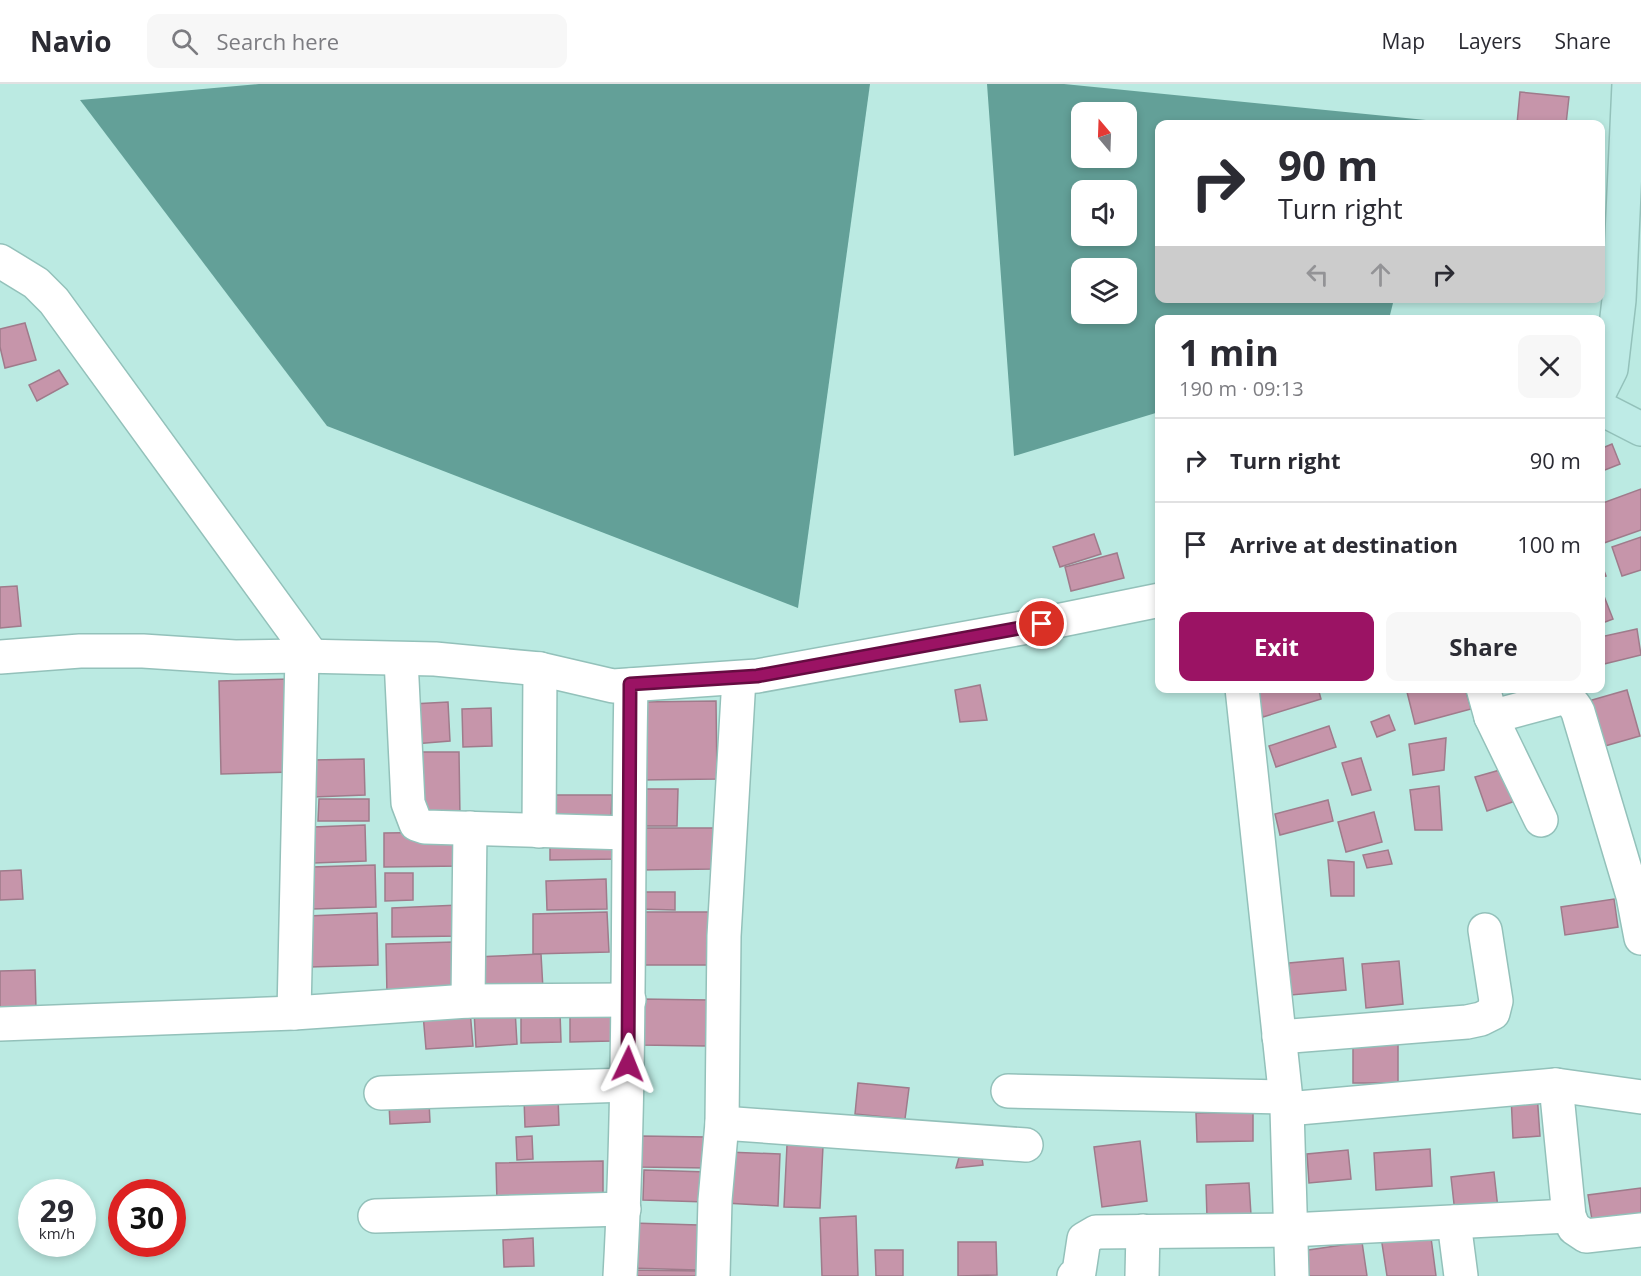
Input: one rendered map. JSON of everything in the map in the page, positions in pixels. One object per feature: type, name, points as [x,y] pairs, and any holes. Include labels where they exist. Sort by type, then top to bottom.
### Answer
[{"type":"main road","points":[[1605,382],[1611,369],[1619,300],[1633,129],[1629,84]]},
{"type":"main road","points":[[1605,411],[1641,429]]},
{"type":"street","points":[[0,261],[36,283],[54,301],[308,657],[294,1012]]},
{"type":"street","points":[[0,657],[80,651],[133,651],[235,657],[435,659],[540,669],[613,686],[739,678],[840,662],[1155,601]]},
{"type":"street","points":[[401,659],[408,803],[416,824],[425,827],[628,833]]},
{"type":"street","points":[[539,831],[540,669]]},
{"type":"street","points":[[713,1276],[715,1200],[722,1123],[724,936],[739,678]]},
{"type":"street","points":[[620,1276],[624,1209],[629,1000],[630,684]]},
{"type":"street","points":[[1243,693],[1286,1103],[1292,1276]]},
{"type":"street","points":[[1541,820],[1487,703],[1564,698],[1575,705],[1630,885],[1641,938]]},
{"type":"street","points":[[468,1001],[470,828]]},
{"type":"street","points":[[1279,1037],[1467,1022],[1493,1013],[1496,1001],[1485,930]]},
{"type":"street","points":[[0,1024],[294,1012],[468,1001],[629,1000]]},
{"type":"street","points":[[381,1093],[627,1085]]},
{"type":"street","points":[[1556,1085],[1569,1216],[1574,1228],[1586,1236],[1641,1230]]},
{"type":"street","points":[[1008,1091],[1286,1103],[1556,1085],[1641,1097]]},
{"type":"street","points":[[722,1123],[1026,1145]]},
{"type":"street","points":[[375,1216],[624,1209]]},
{"type":"street","points":[[1074,1276],[1079,1272],[1084,1239],[1096,1232],[1290,1230],[1569,1216]]},
{"type":"street","points":[[1454,1222],[1461,1276]]},
{"type":"street","points":[[1142,1276],[1143,1231]]},
{"type":"water","points":[[259,84],[870,84],[798,608],[327,426],[80,100]]},
{"type":"water","points":[[987,84],[1064,84],[1426,120],[1155,120],[1155,303],[1393,303],[1390,315],[1155,315],[1155,413],[1014,456]]},
{"type":"building","points":[[1520,92],[1569,97],[1566,120],[1517,120]]},
{"type":"building","points":[[25,323],[36,360],[5,368],[0,347],[0,329]]},
{"type":"building","points":[[59,370],[68,384],[37,401],[29,385]]},
{"type":"building","points":[[1612,444],[1620,464],[1605,470],[1605,447]]},
{"type":"building","points":[[1641,489],[1641,530],[1605,543],[1605,502]]},
{"type":"building","points":[[1094,534],[1101,554],[1060,567],[1053,547]]},
{"type":"building","points":[[1641,537],[1641,570],[1622,576],[1612,547]]},
{"type":"building","points":[[1117,553],[1124,578],[1071,591],[1065,567]]},
{"type":"building","points":[[17,586],[21,626],[0,628],[0,587]]},
{"type":"building","points":[[1605,599],[1613,619],[1605,622]]},
{"type":"building","points":[[1637,629],[1641,655],[1605,664],[1605,636]]},
{"type":"building","points":[[290,679],[292,772],[221,774],[219,681]]},
{"type":"building","points":[[980,685],[987,720],[960,722],[955,690]]},
{"type":"building","points":[[1627,690],[1640,736],[1598,748],[1585,702]]},
{"type":"building","points":[[1256,693],[1319,693],[1321,699],[1263,717]]},
{"type":"building","points":[[1407,693],[1466,693],[1471,709],[1415,724]]},
{"type":"building","points":[[716,701],[717,779],[640,780],[640,702]]},
{"type":"building","points":[[448,702],[450,741],[414,744],[412,704]]},
{"type":"building","points":[[491,708],[492,746],[463,747],[462,709]]},
{"type":"building","points":[[1389,715],[1395,730],[1377,737],[1371,722]]},
{"type":"building","points":[[1329,726],[1336,747],[1276,767],[1269,746]]},
{"type":"building","points":[[1446,738],[1444,770],[1413,775],[1409,744]]},
{"type":"building","points":[[416,752],[459,752],[460,818],[417,819]]},
{"type":"building","points":[[1361,758],[1371,790],[1352,795],[1342,763]]},
{"type":"building","points":[[364,759],[365,795],[313,797],[313,760]]},
{"type":"building","points":[[1507,768],[1518,800],[1487,811],[1475,777]]},
{"type":"building","points":[[1439,786],[1442,830],[1415,830],[1410,790]]},
{"type":"building","points":[[639,789],[678,789],[677,826],[638,826]]},
{"type":"building","points":[[554,795],[612,795],[611,819],[554,819]]},
{"type":"building","points":[[319,799],[369,799],[369,821],[318,821]]},
{"type":"building","points":[[1328,800],[1333,821],[1280,835],[1275,814]]},
{"type":"building","points":[[1374,812],[1382,842],[1346,852],[1338,822]]},
{"type":"building","points":[[365,825],[366,861],[314,863],[313,827]]},
{"type":"building","points":[[640,828],[714,828],[714,869],[640,870]]},
{"type":"building","points":[[460,832],[461,866],[384,867],[384,833]]},
{"type":"building","points":[[550,837],[619,837],[619,859],[550,860]]},
{"type":"building","points":[[1388,850],[1392,864],[1367,868],[1363,855]]},
{"type":"building","points":[[1328,860],[1354,862],[1354,896],[1331,896]]},
{"type":"building","points":[[375,865],[376,907],[313,909],[312,867]]},
{"type":"building","points":[[21,870],[23,899],[0,900],[0,871]]},
{"type":"building","points":[[385,873],[413,873],[413,900],[385,901]]},
{"type":"building","points":[[606,879],[607,909],[547,910],[546,881]]},
{"type":"building","points":[[641,892],[675,892],[675,910],[640,909]]},
{"type":"building","points":[[1614,899],[1618,927],[1565,935],[1561,907]]},
{"type":"building","points":[[459,905],[459,936],[392,937],[392,908]]},
{"type":"building","points":[[607,912],[609,952],[533,954],[533,914]]},
{"type":"building","points":[[639,912],[718,912],[708,965],[639,965]]},
{"type":"building","points":[[377,913],[378,965],[310,967],[308,916]]},
{"type":"building","points":[[454,942],[456,994],[387,996],[386,944]]},
{"type":"building","points":[[541,954],[543,989],[476,992],[475,957]]},
{"type":"building","points":[[1343,958],[1346,990],[1291,995],[1289,963]]},
{"type":"building","points":[[1399,961],[1403,1004],[1366,1008],[1362,964]]},
{"type":"building","points":[[35,970],[36,1010],[0,1011],[0,971]]},
{"type":"building","points":[[641,999],[708,1000],[707,1046],[640,1045]]},
{"type":"building","points":[[515,1009],[517,1044],[476,1047],[474,1011]]},
{"type":"building","points":[[470,1010],[473,1046],[426,1049],[423,1014]]},
{"type":"building","points":[[611,1010],[611,1041],[570,1042],[570,1011]]},
{"type":"building","points":[[560,1012],[561,1042],[521,1043],[521,1013]]},
{"type":"building","points":[[1353,1042],[1398,1042],[1398,1083],[1353,1083]]},
{"type":"building","points":[[858,1083],[909,1088],[905,1119],[855,1114]]},
{"type":"building","points":[[1537,1093],[1540,1136],[1513,1138],[1511,1095]]},
{"type":"building","points":[[558,1096],[559,1125],[525,1127],[524,1098]]},
{"type":"building","points":[[429,1102],[430,1122],[390,1124],[389,1103]]},
{"type":"building","points":[[1253,1112],[1253,1141],[1197,1142],[1196,1113]]},
{"type":"building","points":[[532,1136],[533,1159],[517,1160],[516,1137]]},
{"type":"building","points":[[640,1136],[708,1137],[708,1168],[639,1167]]},
{"type":"building","points":[[1140,1141],[1147,1201],[1102,1207],[1094,1147]]},
{"type":"building","points":[[787,1145],[823,1146],[820,1208],[784,1207]]},
{"type":"building","points":[[1430,1149],[1432,1186],[1376,1190],[1374,1153]]},
{"type":"building","points":[[1348,1150],[1351,1179],[1309,1183],[1307,1154]]},
{"type":"building","points":[[981,1151],[983,1165],[956,1168],[960,1154]]},
{"type":"building","points":[[727,1152],[780,1154],[778,1206],[725,1203]]},
{"type":"building","points":[[603,1161],[603,1201],[497,1203],[496,1163]]},
{"type":"building","points":[[644,1170],[707,1172],[706,1202],[643,1200]]},
{"type":"building","points":[[1494,1172],[1498,1209],[1455,1213],[1451,1177]]},
{"type":"building","points":[[1249,1183],[1251,1215],[1207,1218],[1206,1185]]},
{"type":"building","points":[[1641,1188],[1641,1213],[1592,1220],[1588,1195]]},
{"type":"building","points":[[856,1216],[858,1276],[822,1276],[820,1218]]},
{"type":"building","points":[[632,1223],[698,1225],[697,1270],[630,1268]]},
{"type":"building","points":[[1430,1230],[1436,1276],[1387,1276],[1381,1237]]},
{"type":"building","points":[[533,1238],[534,1266],[504,1267],[503,1240]]},
{"type":"building","points":[[958,1242],[996,1242],[997,1275],[958,1276]]},
{"type":"building","points":[[1362,1242],[1367,1276],[1306,1276],[1302,1251]]},
{"type":"building","points":[[875,1250],[903,1250],[903,1276],[876,1276]]},
{"type":"building","points":[[627,1270],[702,1271],[702,1276],[627,1276]]},
{"type":"route","points":[[628,1064],[630,684],[666,684],[757,676],[1042,624]]}]
